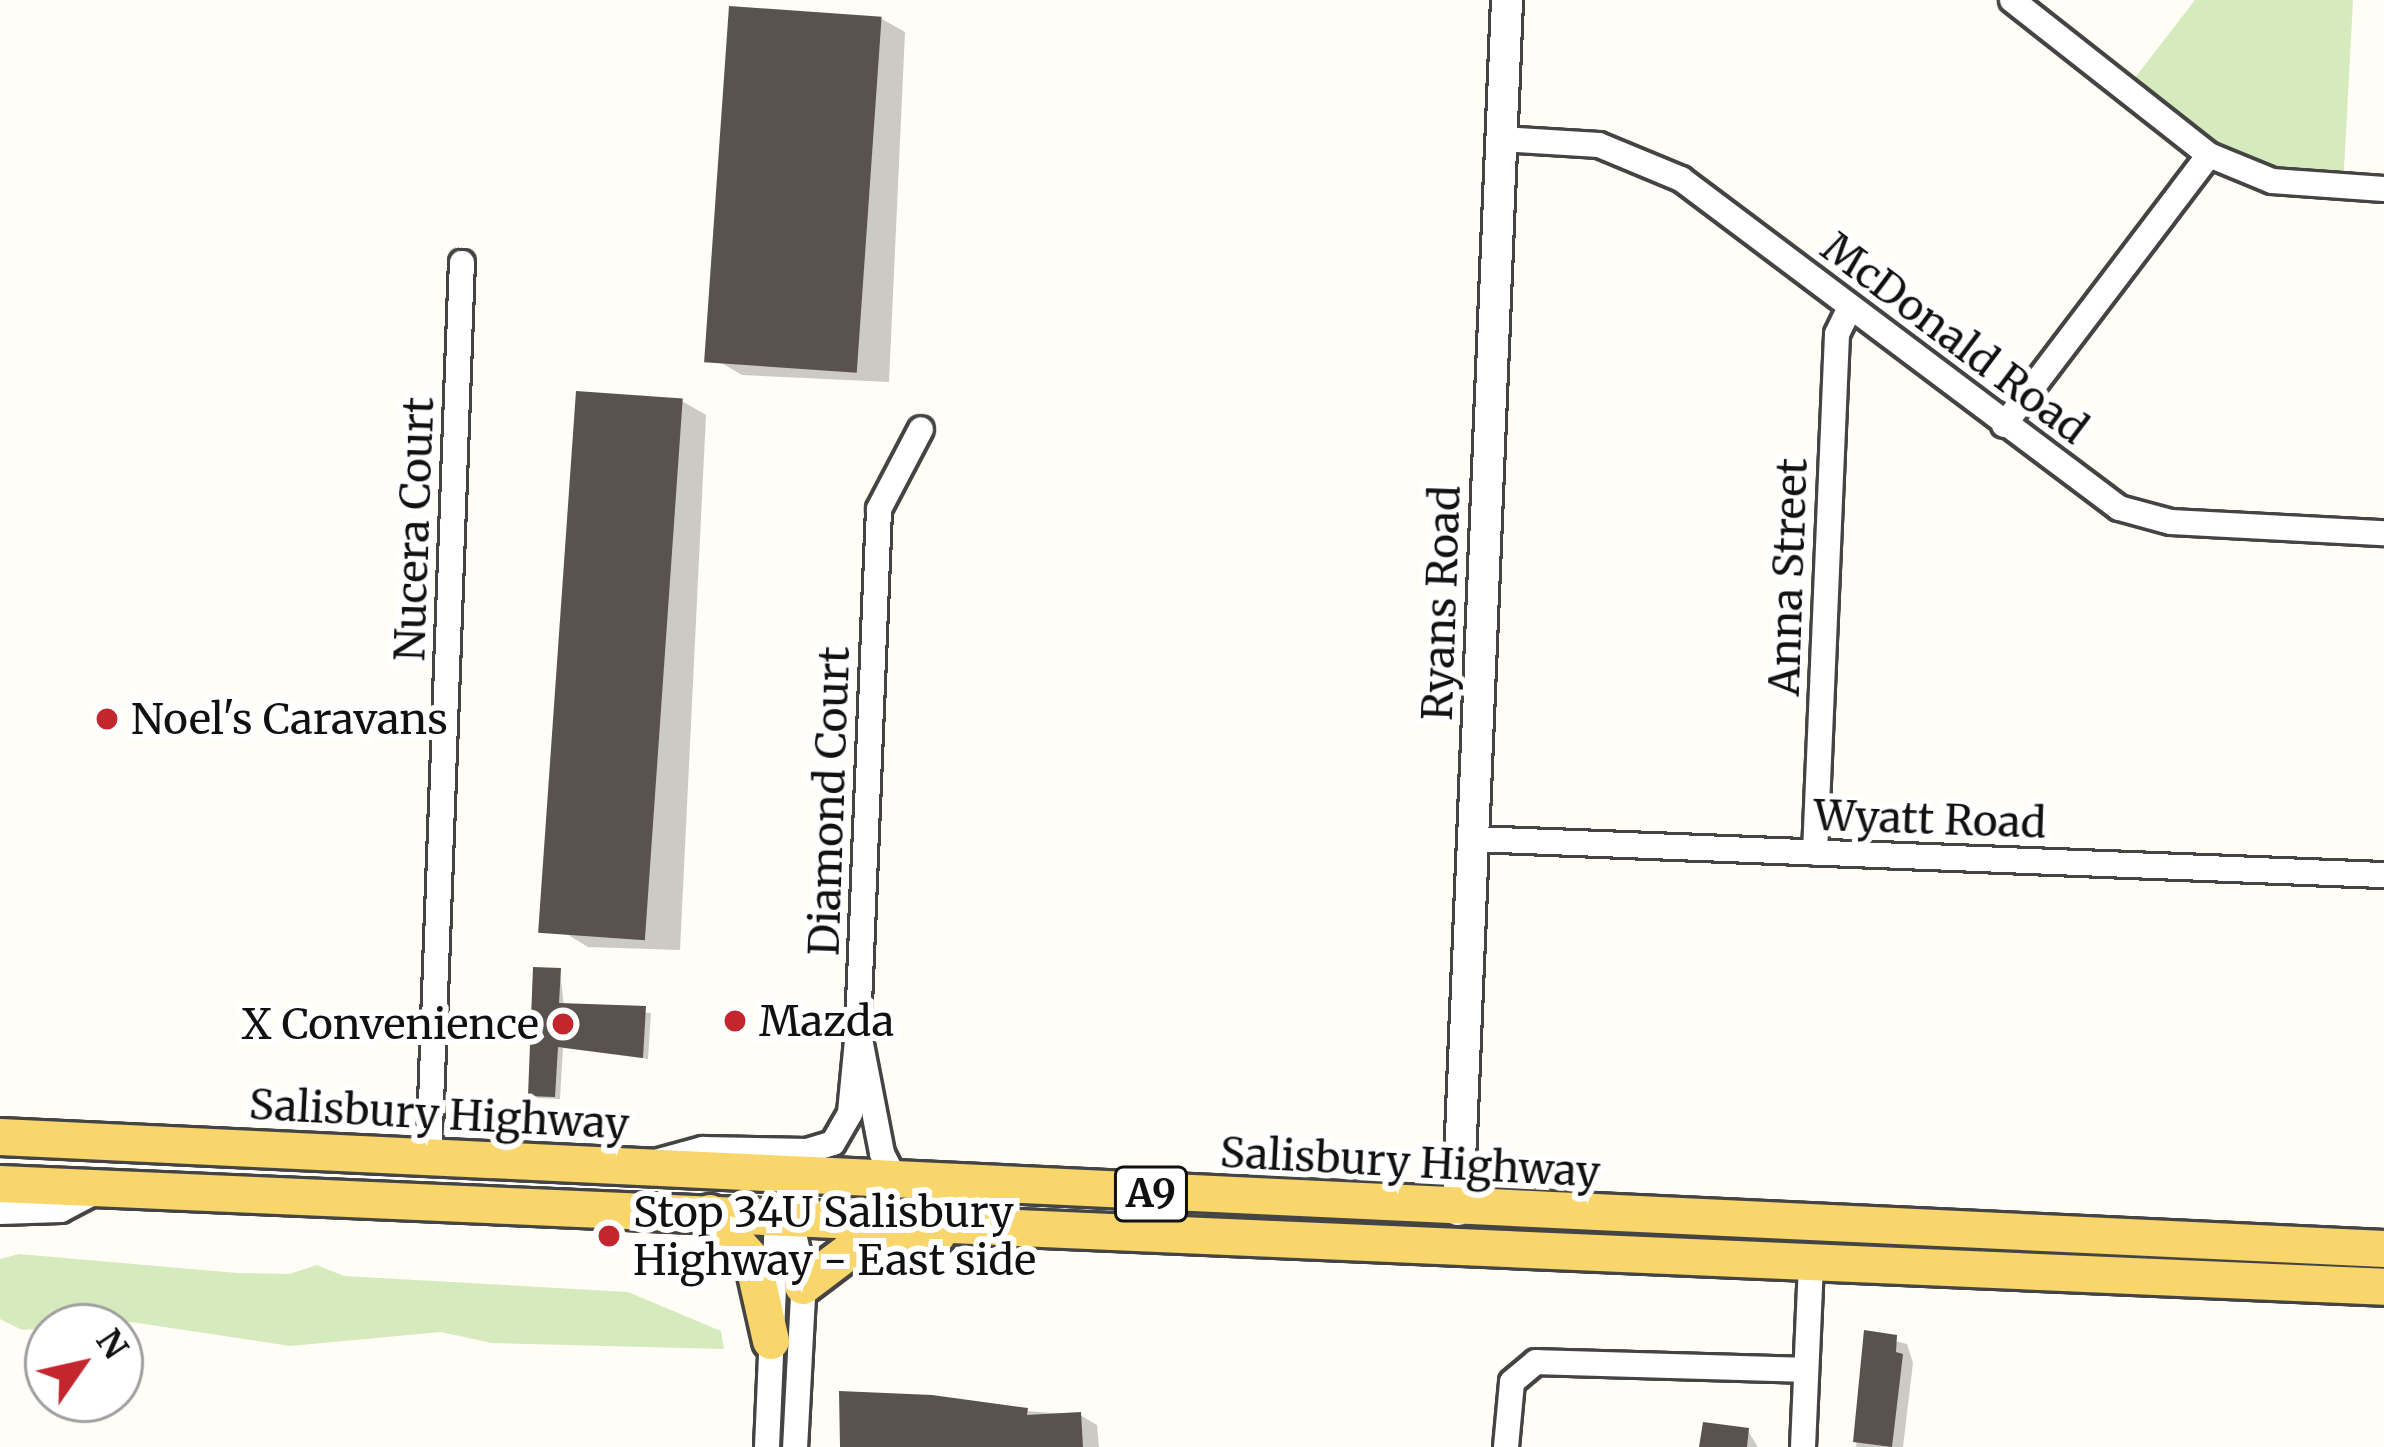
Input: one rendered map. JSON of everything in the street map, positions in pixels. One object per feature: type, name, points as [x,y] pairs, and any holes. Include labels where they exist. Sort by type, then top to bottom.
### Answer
[{"type":"main road","name":"Salisbury Highway","points":[[0,1137],[1458,1210],[2384,1249]]},
{"type":"main road","points":[[551,1164],[623,1187],[766,1196],[790,1217],[845,1178]]},
{"type":"main road","name":"Salisbury Highway","points":[[0,1184],[2384,1287]]},
{"type":"main road","points":[[1455,1249],[1458,1210]]},
{"type":"main road","points":[[710,1213],[753,1261],[771,1341]]},
{"type":"main road","points":[[1811,1224],[1811,1264]]},
{"type":"main road","points":[[803,1286],[847,1253],[969,1226]]},
{"type":"street","name":"Ryans Road","points":[[1458,1210],[1507,0]]},
{"type":"street","points":[[2012,0],[2209,155],[2272,181],[2384,189]]},
{"type":"street","name":"McDonald Road","points":[[1502,139],[1599,145],[1681,179],[2083,486],[2145,517],[2384,533]]},
{"type":"street","points":[[2004,425],[2209,155]]},
{"type":"street","name":"Nucera Court","points":[[429,1157],[462,263]]},
{"type":"street","name":"Anna Street","points":[[1816,854],[1837,334],[1850,307]]},
{"type":"street","name":"Diamond Court","points":[[896,1181],[882,1153],[858,1028],[880,509],[921,429]]},
{"type":"street","name":"Wyatt Road","points":[[1474,839],[2384,875]]},
{"type":"street","points":[[643,1168],[703,1148],[807,1151],[833,1143],[850,1113],[858,1028]]},
{"type":"street","points":[[0,1212],[61,1210],[106,1186]]},
{"type":"street","points":[[767,1447],[776,1239],[790,1217],[801,1237],[803,1286],[795,1447]]},
{"type":"street","points":[[1803,1447],[1811,1264]]},
{"type":"street","points":[[1506,1447],[1508,1393],[1536,1362],[1806,1370]]},
{"type":"green space","points":[[2195,0],[2353,0],[2343,188],[2272,181],[2127,88]]},
{"type":"green space","points":[[19,1254],[289,1274],[317,1265],[344,1276],[628,1292],[721,1331],[724,1349],[492,1343],[441,1332],[290,1346],[144,1324],[144,1303],[24,1303],[22,1330],[0,1319],[0,1259]]},
{"type":"building","points":[[729,6],[882,17],[857,373],[704,362]]},
{"type":"building","points":[[576,391],[683,398],[645,940],[538,933]]},
{"type":"building","points":[[533,967],[561,968],[559,1003],[646,1006],[643,1058],[558,1047],[555,1097],[528,1096]]},
{"type":"building","points":[[1864,1330],[1897,1335],[1896,1352],[1903,1354],[1892,1447],[1853,1442]]},
{"type":"building","points":[[839,1391],[932,1395],[1028,1408],[1027,1415],[1081,1412],[1083,1447],[840,1447]]},
{"type":"building","points":[[1703,1422],[1749,1428],[1747,1447],[1699,1447]]},
{"type":"place","name":"Noel's Caravans","points":[[107,719]]},
{"type":"place","name":"Mazda","points":[[735,1021]]},
{"type":"place","name":"X Convenience","points":[[563,1024]]},
{"type":"place","name":"Stop 34U Salisbury Highway - East side","points":[[609,1236]]}]
